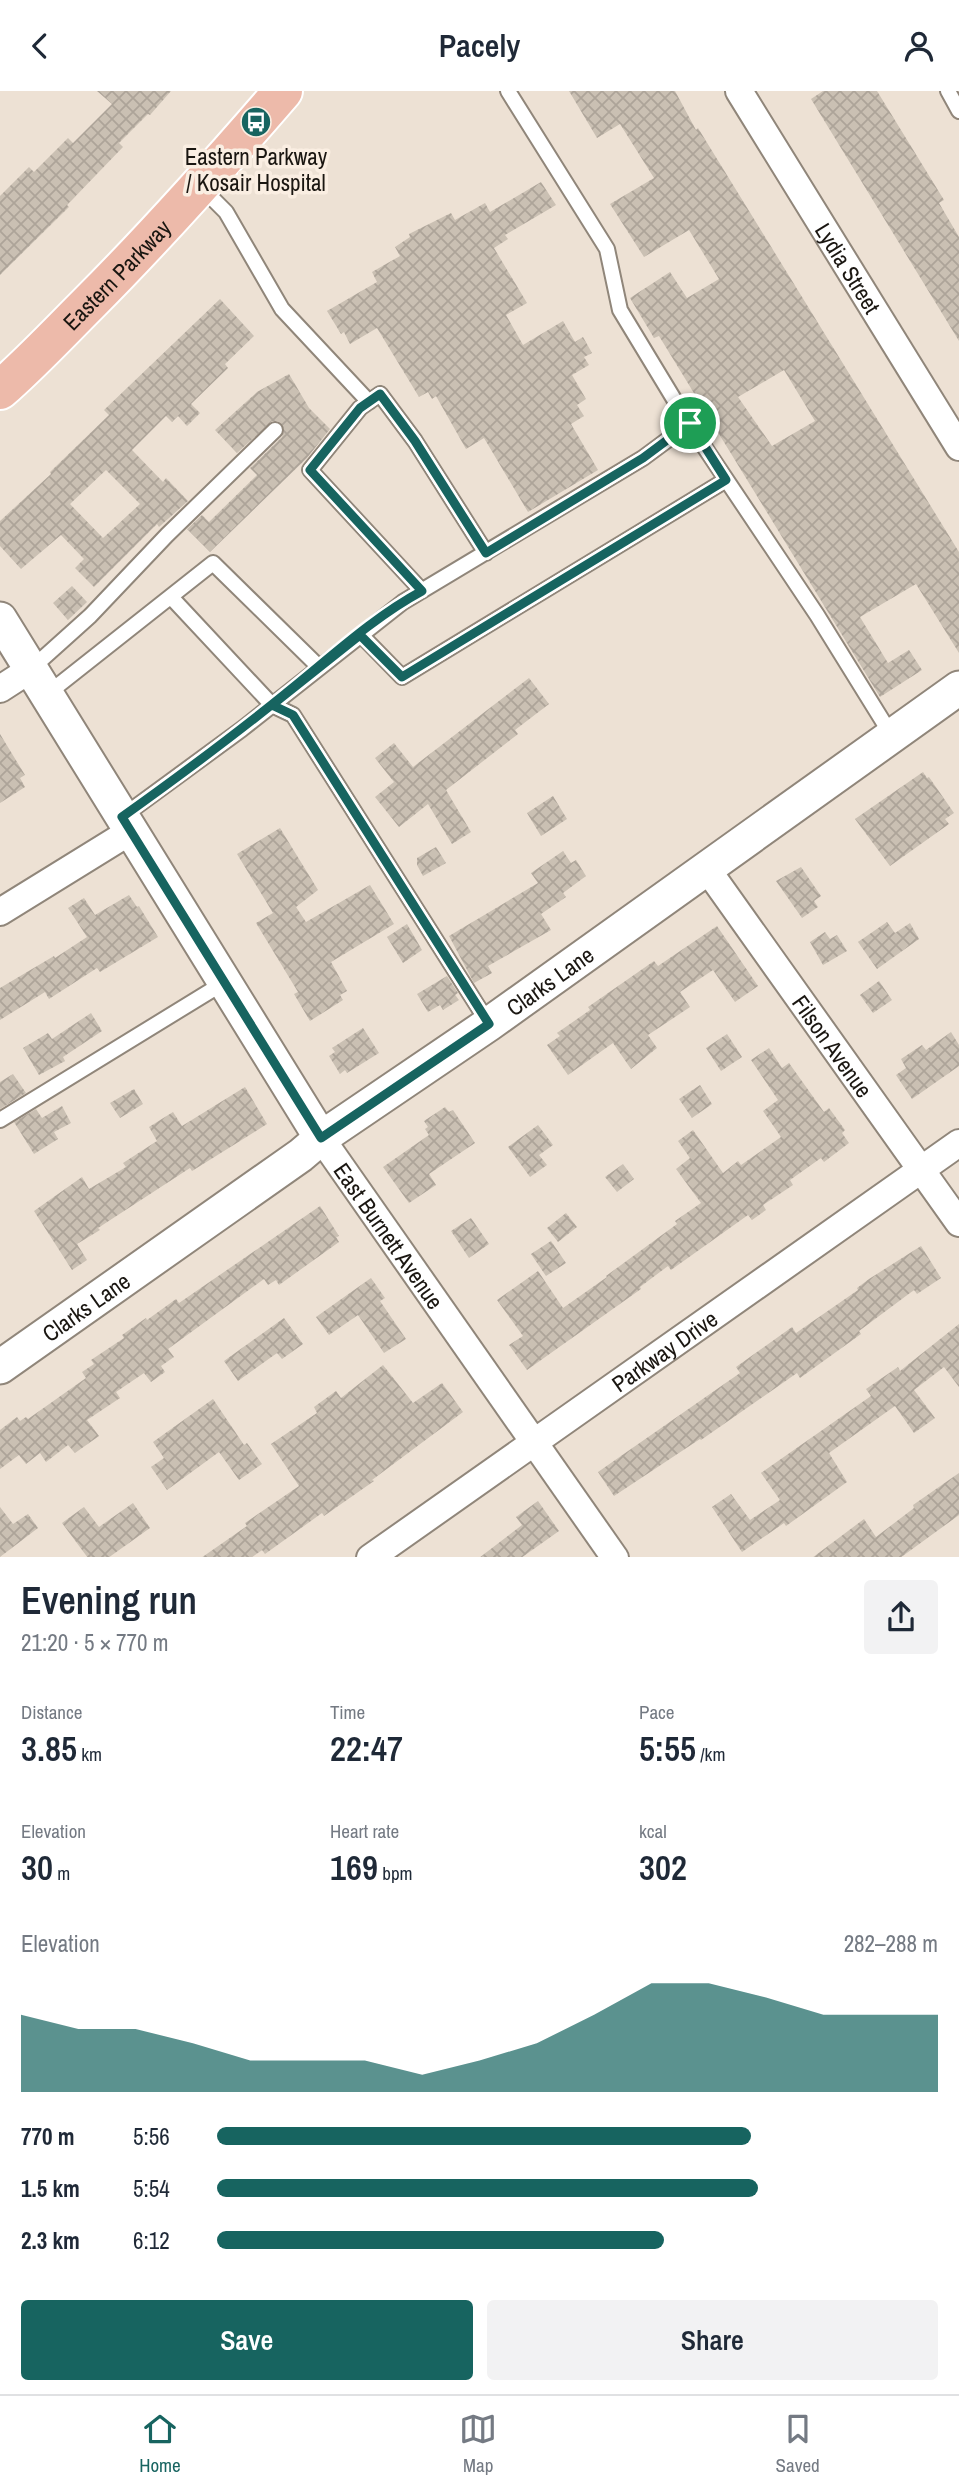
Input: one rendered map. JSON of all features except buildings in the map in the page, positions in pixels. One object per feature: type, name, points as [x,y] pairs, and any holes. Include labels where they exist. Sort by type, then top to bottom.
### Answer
[{"type":"main road","name":"Eastern Parkway","points":[[0,390],[127,265],[283,91]]},
{"type":"street","name":"Lydia Street","points":[[739,91],[959,447]]},
{"type":"street","name":"East Burnett Avenue","points":[[0,619],[321,1138],[615,1557]]},
{"type":"street","points":[[0,689],[39,682]]},
{"type":"street","name":"Clarks Lane","points":[[0,1367],[301,1155],[321,1138],[489,1024],[959,688]]},
{"type":"street","points":[[0,912],[127,824]]},
{"type":"street","name":"Filson Avenue","points":[[707,869],[959,1223]]},
{"type":"street","name":"Parkway Drive","points":[[370,1557],[959,1143]]},
{"type":"lane","points":[[508,91],[607,249],[620,310],[726,480],[817,615],[892,736]]},
{"type":"lane","points":[[948,91],[959,111]]},
{"type":"lane","points":[[200,186],[226,212],[282,310],[373,399]]},
{"type":"lane","points":[[422,591],[310,470],[360,408],[380,394],[415,441],[486,553]]},
{"type":"lane","points":[[127,824],[153,795],[403,602],[643,458],[690,423]]},
{"type":"lane","points":[[39,682],[90,616],[167,535],[275,430]]},
{"type":"lane","points":[[360,635],[402,677],[726,480]]},
{"type":"lane","points":[[39,682],[171,597],[213,563],[319,667]]},
{"type":"lane","points":[[171,597],[272,705],[293,715],[489,1024]]},
{"type":"lane","points":[[0,1120],[225,982]]},
{"type":"place","name":"Eastern Parkway / Kosair Hospital","points":[[256,122]]},
{"type":"route","points":[[690,423],[643,458],[486,553],[415,441],[380,394],[360,408],[310,470],[422,591],[403,602],[360,635],[319,667],[242,729],[122,817],[321,1138],[489,1024],[293,715],[272,705],[360,635],[402,677],[726,480],[690,423]]}]
